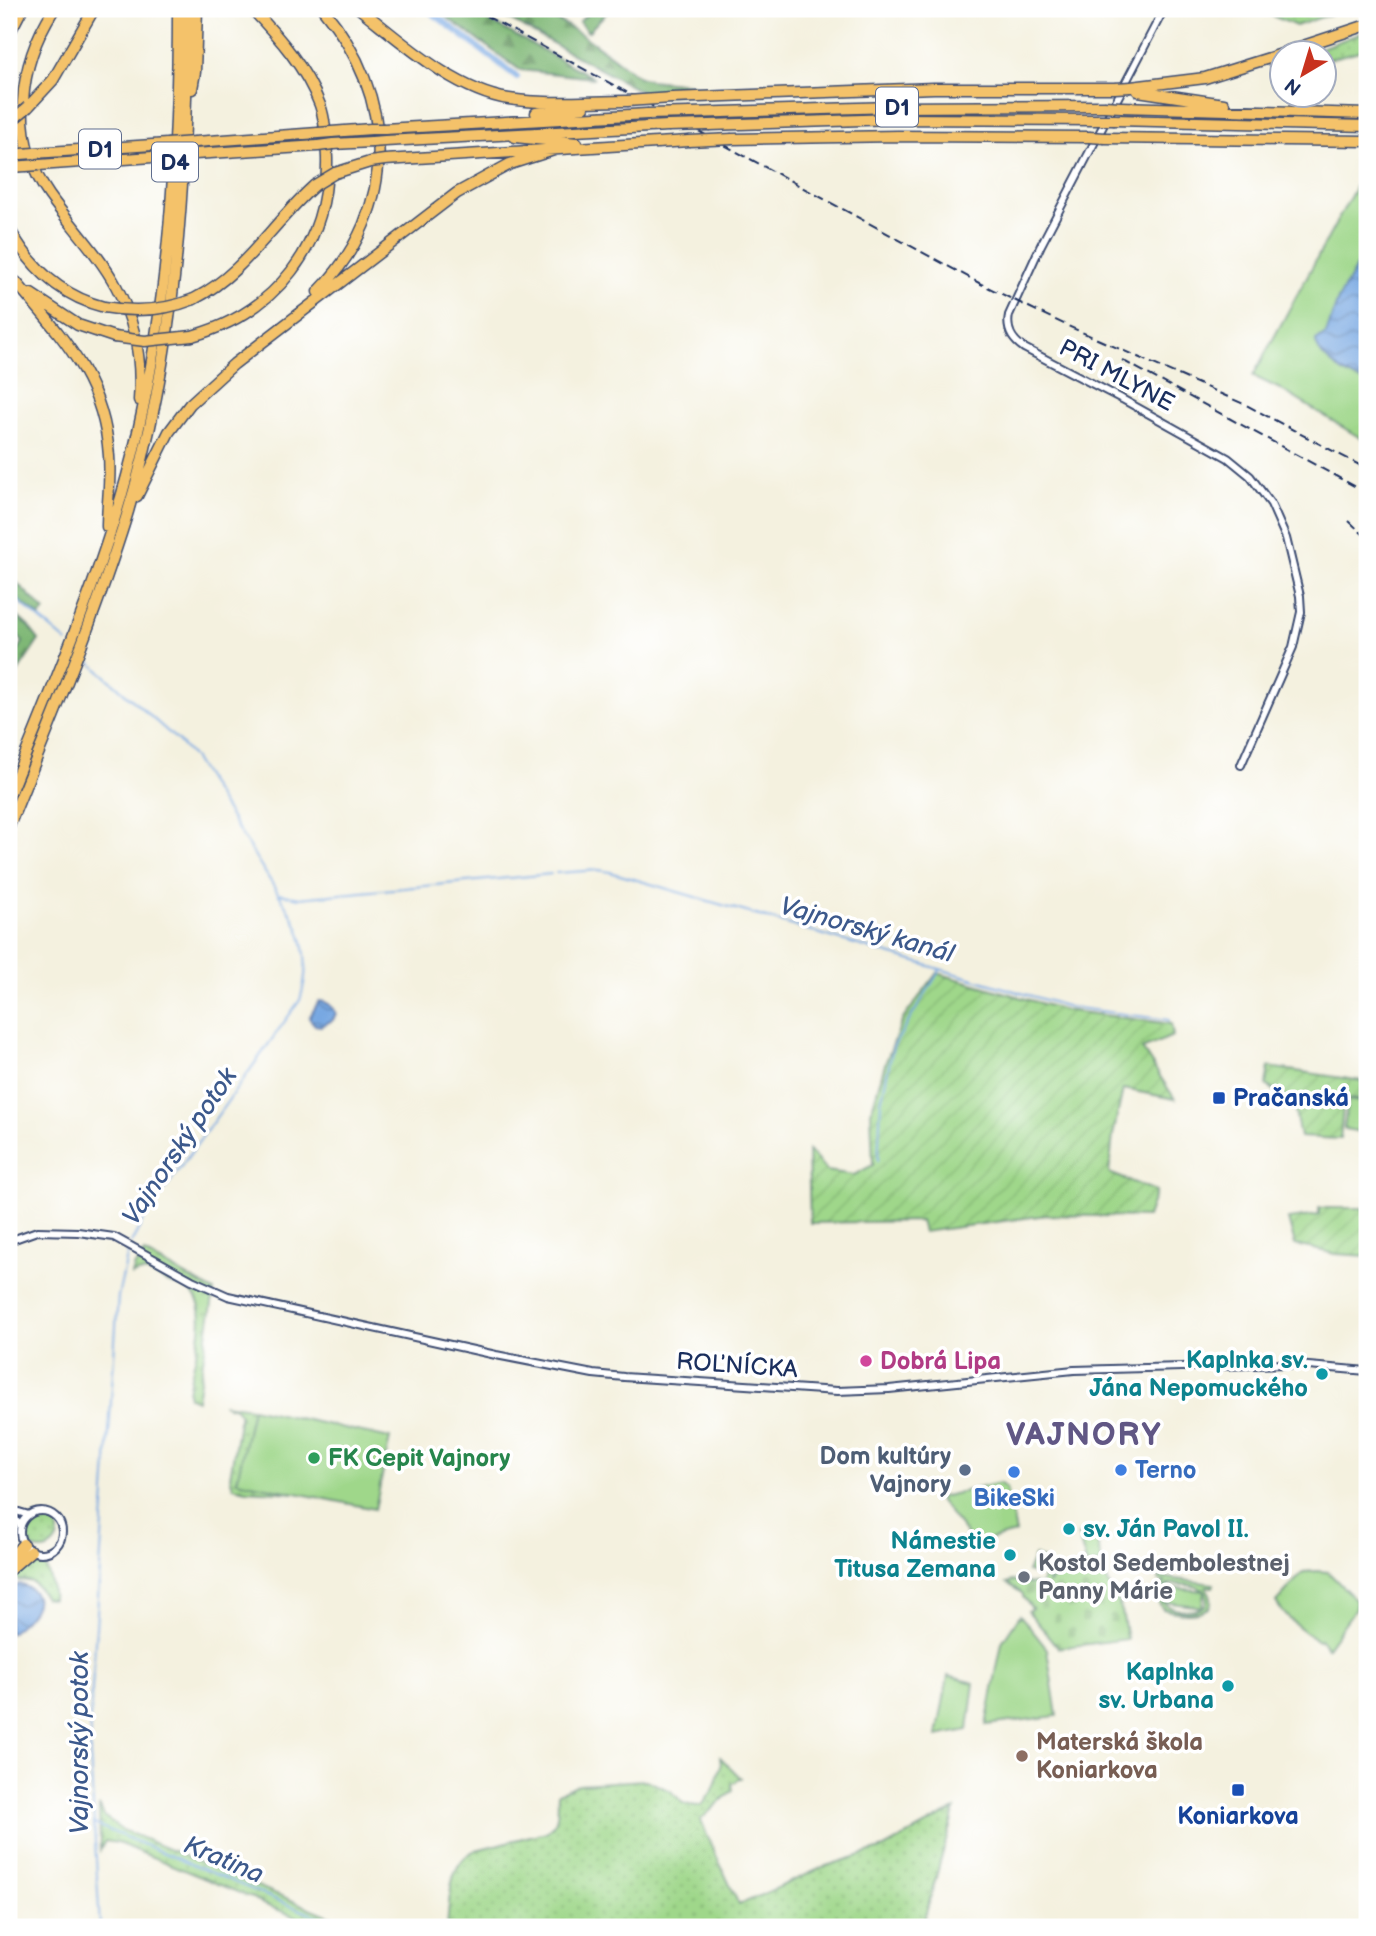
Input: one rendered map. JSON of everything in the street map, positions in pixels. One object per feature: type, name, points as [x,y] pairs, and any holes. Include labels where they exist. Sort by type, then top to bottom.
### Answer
[{"type":"highway","points":[[9,34],[22,9]]},
{"type":"highway","points":[[54,9],[43,27],[27,73],[22,107],[24,136],[30,160],[40,181],[99,258],[125,304],[139,365],[137,437]]},
{"type":"highway","points":[[12,119],[28,107],[53,80],[94,9]]},
{"type":"highway","name":"D4","points":[[9,795],[75,629],[137,437],[168,252],[176,132],[178,9]]},
{"type":"highway","name":"D4","points":[[9,826],[85,638],[126,518],[146,439],[170,316],[178,253],[187,114],[188,9]]},
{"type":"highway","points":[[187,114],[195,72],[197,9]]},
{"type":"highway","points":[[12,279],[69,319],[114,337],[153,341],[191,336],[241,317],[272,292],[292,270],[307,248],[324,205],[327,186],[326,141],[321,108],[300,68],[284,45],[252,9]]},
{"type":"highway","points":[[296,315],[332,278],[359,236],[374,193],[379,161],[377,126],[363,70],[352,46],[323,9]]},
{"type":"highway","points":[[360,9],[437,67],[470,86],[506,99],[539,102],[627,101],[934,88],[1115,88],[1273,111]]},
{"type":"highway","points":[[1328,38],[1367,25]]},
{"type":"highway","points":[[1130,89],[1205,78],[1268,58]]},
{"type":"highway","points":[[463,123],[627,101]]},
{"type":"highway","name":"D1","points":[[9,155],[384,128],[647,114],[892,107],[1104,106],[1367,114]]},
{"type":"highway","name":"D1","points":[[9,167],[479,134],[894,119],[1114,120],[1367,127]]},
{"type":"highway","points":[[479,134],[613,146]]},
{"type":"highway","points":[[9,228],[18,246],[49,280],[77,297],[104,307],[130,311],[157,310],[194,299],[216,288],[314,185],[335,173],[370,162],[732,139],[898,136],[1367,140]]},
{"type":"highway","points":[[126,518],[169,432],[190,404],[234,364],[457,193],[510,164],[557,149]]},
{"type":"highway","points":[[12,279],[76,355],[98,402],[106,428],[109,455],[107,536]]},
{"type":"highway","points":[[9,1561],[27,1548]]},
{"type":"highway","points":[[9,1570],[27,1548]]},
{"type":"street","name":"PRI MLYNE","points":[[1164,9],[1041,245],[1010,313],[1008,325],[1013,339],[1024,348],[1228,458],[1250,476],[1271,504],[1286,538],[1300,596],[1301,612],[1290,655],[1241,765]]},
{"type":"street","name":"ROĽNÍCKA","points":[[9,1241],[37,1231],[91,1233],[114,1237],[199,1284],[228,1296],[496,1355],[603,1375],[837,1391],[889,1389],[1087,1369],[1285,1364],[1367,1371]]},
{"type":"street","points":[[9,1511],[29,1515]]},
{"type":"street","points":[[9,1511],[20,1525]]},
{"type":"street","points":[[35,1511],[55,1516],[62,1529],[62,1536],[55,1548],[43,1554],[27,1548],[19,1532],[20,1525],[29,1515],[35,1511]]},
{"type":"green space","points":[[435,9],[467,9],[594,78],[520,70]]},
{"type":"green space","points":[[490,9],[523,9],[554,19],[584,36],[639,77],[689,84],[694,86],[695,91],[649,96]]},
{"type":"green space","points":[[592,9],[610,9],[588,32],[579,22]]},
{"type":"green space","points":[[1256,9],[1345,9],[1296,26]]},
{"type":"green space","points":[[1367,31],[1367,49],[1338,57],[1338,42]]},
{"type":"green space","points":[[1367,166],[1367,247],[1338,300],[1326,334],[1316,341],[1328,361],[1352,377],[1367,382],[1367,442],[1280,389],[1253,376]]},
{"type":"green space","points":[[9,575],[45,611],[40,617],[17,599],[9,599]]},
{"type":"green space","points":[[9,609],[39,640],[9,685],[9,666],[23,642],[9,626]]},
{"type":"green space","points":[[937,973],[1064,1010],[1171,1024],[1173,1036],[1142,1049],[1175,1099],[1123,1089],[1113,1135],[1109,1173],[1156,1191],[1147,1217],[1047,1215],[923,1232],[920,1221],[810,1223],[808,1150],[827,1171],[854,1175],[873,1165],[871,1112],[885,1064],[903,1019]]},
{"type":"green space","points":[[1269,1067],[1363,1081],[1360,1100],[1344,1099],[1340,1139],[1300,1137],[1293,1102],[1266,1085]]},
{"type":"green space","points":[[1348,1100],[1367,1103],[1362,1132],[1344,1129]]},
{"type":"green space","points":[[1319,1208],[1367,1208],[1367,1256],[1336,1254],[1295,1245],[1288,1219],[1319,1215]]},
{"type":"green space","points":[[144,1253],[214,1291],[197,1400],[189,1397],[188,1393],[199,1341],[201,1313],[198,1301],[186,1289],[150,1274],[142,1272],[132,1275]]},
{"type":"green space","points":[[223,1404],[252,1408],[238,1481],[296,1493],[233,1487],[230,1477],[240,1415],[235,1408]]},
{"type":"green space","name":"FK Cepit Vajnory","points":[[252,1408],[390,1438],[375,1509],[237,1481]]},
{"type":"green space","points":[[999,1483],[1006,1488],[1016,1533],[973,1542],[939,1500],[941,1497]]},
{"type":"green space","points":[[41,1516],[53,1521],[58,1533],[53,1545],[41,1550],[29,1545],[24,1533],[29,1521]]},
{"type":"green space","points":[[1094,1530],[1102,1562],[1087,1566],[1078,1535]]},
{"type":"green space","points":[[1034,1556],[1046,1561],[1050,1571],[1048,1585],[1052,1579],[1100,1566],[1122,1611],[1127,1639],[1058,1648],[1028,1611],[1032,1608],[1023,1594],[1007,1583],[1012,1581],[1041,1585],[1043,1575],[1036,1571],[1035,1574],[1027,1572]]},
{"type":"green space","points":[[37,1558],[45,1566],[52,1588],[52,1599],[45,1598],[31,1582],[9,1580],[32,1559]]},
{"type":"green space","points":[[1303,1572],[1328,1572],[1356,1600],[1355,1609],[1327,1648],[1320,1639],[1318,1641],[1300,1628],[1276,1602]]},
{"type":"green space","points":[[1159,1577],[1214,1584],[1213,1587],[1206,1587],[1211,1604],[1199,1612],[1190,1613],[1163,1609],[1158,1602],[1158,1595],[1165,1582],[1159,1581]],"holes":[[[1171,1584],[1196,1586],[1204,1591],[1206,1597],[1206,1604],[1189,1610],[1174,1609],[1163,1601],[1163,1588]]]},
{"type":"green space","points":[[1165,1587],[1203,1591],[1202,1607],[1164,1602]]},
{"type":"green space","points":[[1020,1615],[1047,1649],[1057,1716],[986,1725],[1002,1642]]},
{"type":"green space","points":[[948,1676],[974,1683],[968,1730],[937,1736]]},
{"type":"green space","points":[[720,1757],[741,1778],[732,1784],[733,1790],[700,1820],[739,1905],[826,1866],[884,1848],[955,1809],[922,1927],[447,1927],[452,1883],[460,1864],[476,1850],[546,1832],[556,1819],[558,1793],[579,1784],[646,1780],[671,1791],[684,1804],[697,1806],[703,1804],[714,1788],[721,1766]]},
{"type":"green space","points":[[99,1805],[104,1816],[120,1829],[356,1927],[322,1927],[118,1843],[105,1841],[100,1850]]},
{"type":"water","points":[[1367,247],[1367,382],[1352,377],[1328,361],[1316,341],[1326,334],[1338,300]]},
{"type":"water","points":[[319,1001],[329,1004],[336,1013],[333,1020],[321,1026],[315,1025],[309,1018]]},
{"type":"water","points":[[19,1584],[30,1589],[36,1601],[29,1616],[9,1634],[9,1589]]},
{"type":"waterway","points":[[427,9],[517,77]]},
{"type":"waterway","name":"Vajnorský potok","points":[[9,593],[67,642]]},
{"type":"waterway","name":"Vajnorský potok","points":[[82,655],[192,756],[293,917],[302,937],[306,958],[300,1000],[145,1217],[131,1243]]},
{"type":"waterway","name":"Vajnorský kanál","points":[[556,873],[599,870],[610,872],[1069,1007],[1169,1020]]},
{"type":"waterway","name":"Vajnorský kanál","points":[[280,894],[299,898],[551,874]]},
{"type":"waterway","points":[[878,1161],[881,1102],[893,1047],[940,970]]},
{"type":"waterway","name":"Vajnorský potok","points":[[100,1927],[90,1718],[118,1296],[129,1248]]},
{"type":"waterway","name":"Kratina","points":[[94,1824],[342,1927]]},
{"type":"railway","points":[[473,9],[981,284],[1246,405],[1367,469]]},
{"type":"railway","points":[[1122,360],[1367,493]]},
{"type":"railway","points":[[1349,521],[1367,538]]},
{"type":"place","name":"Pračanská","points":[[1219,1098]]},
{"type":"place","name":"Dobrá Lipa","points":[[866,1361]]},
{"type":"place","name":"Kaplnka sv. Jána Nepomuckého","points":[[1322,1374]]},
{"type":"place","name":"FK Cepit Vajnory","points":[[314,1458]]},
{"type":"place","name":"Dom kultúry Vajnory","points":[[965,1470]]},
{"type":"place","name":"Terno","points":[[1121,1470]]},
{"type":"place","name":"BikeSki","points":[[1014,1472]]},
{"type":"place","name":"sv. Ján Pavol II.","points":[[1069,1529]]},
{"type":"place","name":"Námestie Titusa Zemana","points":[[1010,1555]]},
{"type":"place","name":"Kostol Sedembolestnej Panny Márie","points":[[1024,1577]]},
{"type":"place","name":"Kaplnka sv. Urbana","points":[[1228,1686]]},
{"type":"place","name":"Materská škola Koniarkova","points":[[1022,1756]]},
{"type":"place","name":"Koniarkova","points":[[1238,1790]]},
{"type":"district","name":"VAJNORY","points":[[1084,1434]]}]
